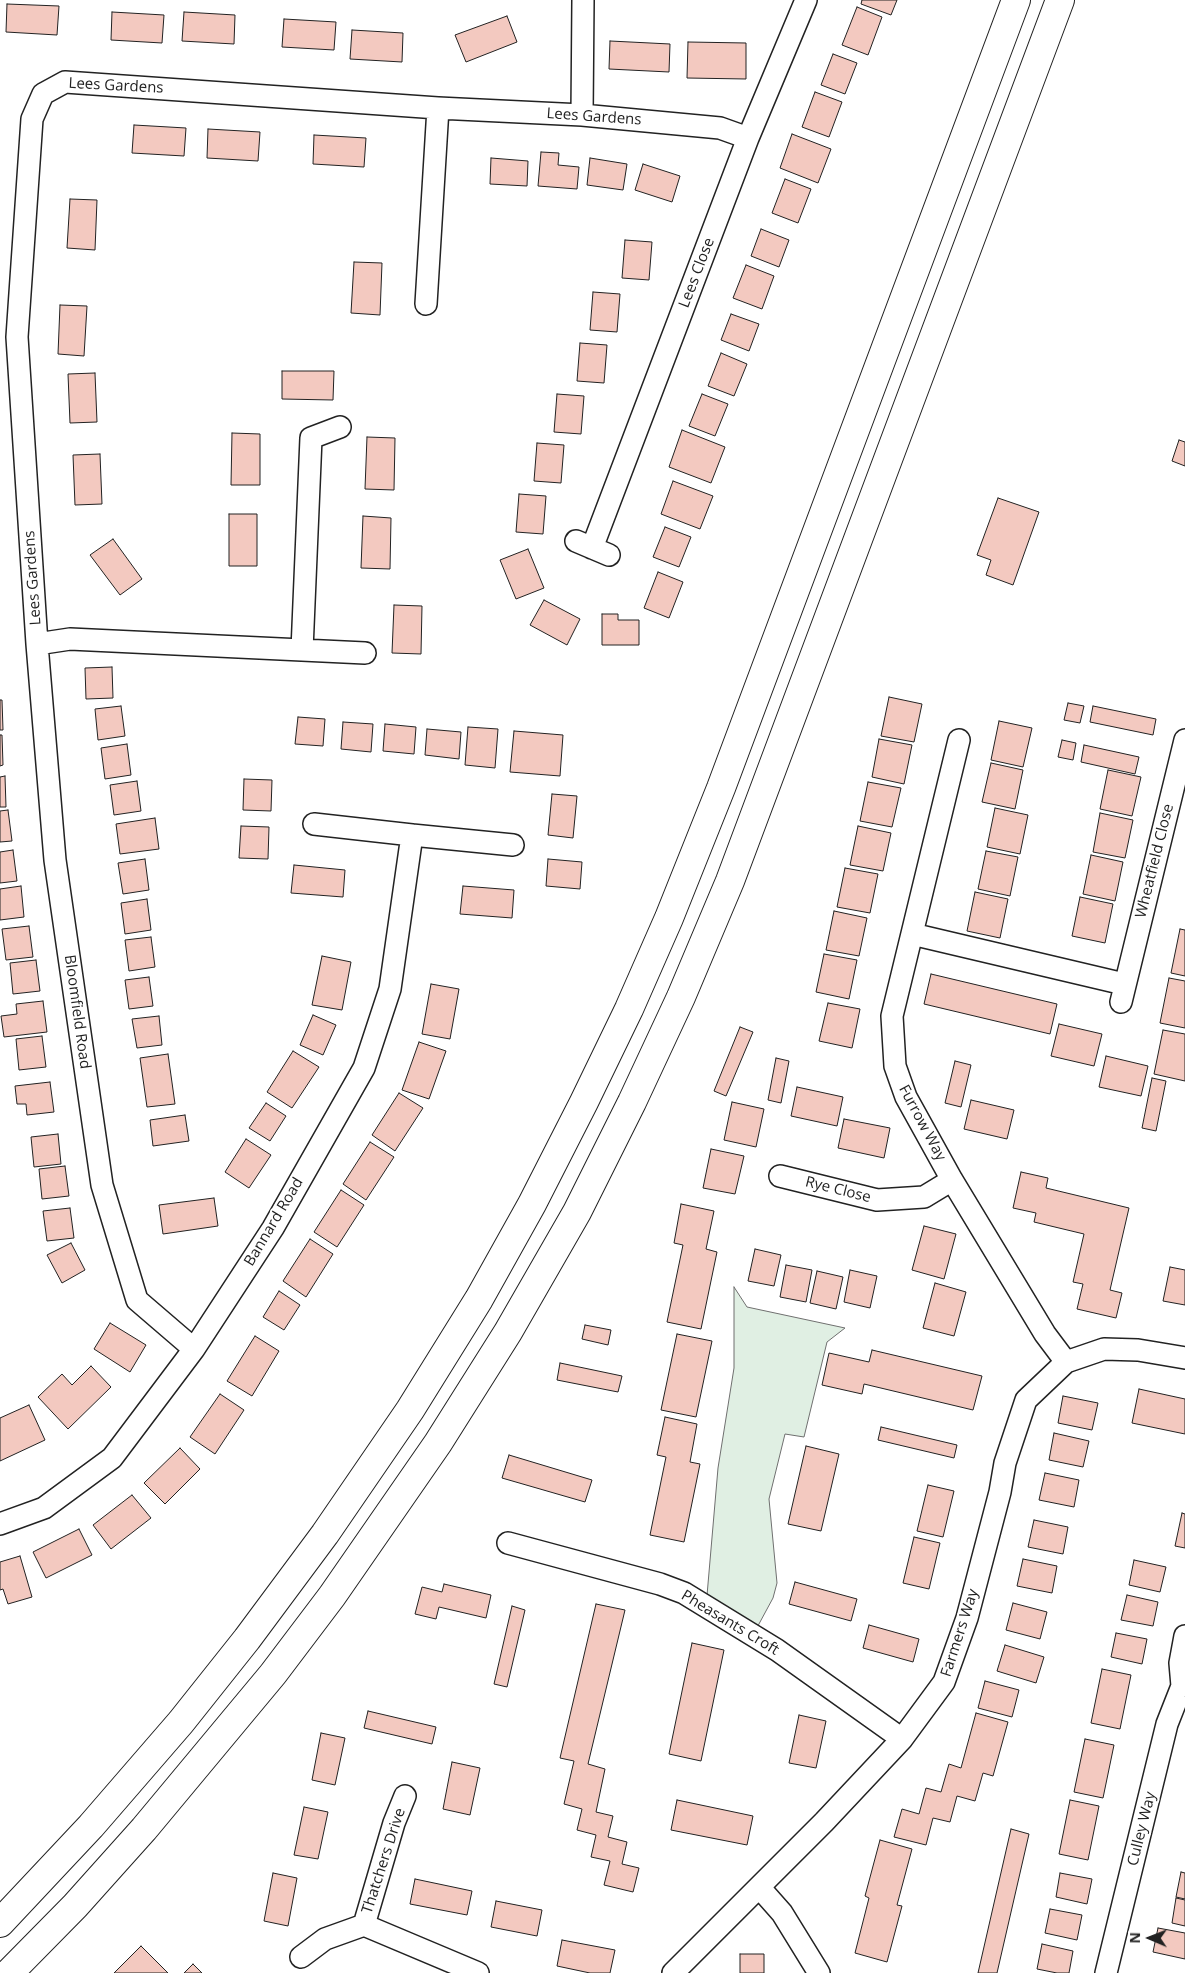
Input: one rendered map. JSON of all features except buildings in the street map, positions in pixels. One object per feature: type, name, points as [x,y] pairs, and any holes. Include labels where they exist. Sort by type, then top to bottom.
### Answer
[{"type":"highway","points":[[0,1922],[91,1826],[181,1722],[247,1639],[325,1534],[410,1410],[479,1299],[532,1204],[629,1009],[669,918],[721,788],[1016,0]]},
{"type":"highway","points":[[9,1973],[75,1906],[150,1822],[273,1674],[326,1604],[438,1444],[508,1332],[577,1212],[682,997],[730,881],[1060,0]]},
{"type":"street","points":[[582,115],[583,0]]},
{"type":"street","name":"Lees Close","points":[[592,548],[748,138],[806,0]]},
{"type":"street","name":"Lees Gardens","points":[[365,653],[70,640],[37,644],[8,338],[32,119],[43,94],[65,82],[438,108],[582,115],[720,128],[748,138]]},
{"type":"street","points":[[426,304],[438,108]]},
{"type":"street","points":[[302,650],[311,438],[340,427]]},
{"type":"street","name":"Bloomfield Road","points":[[37,644],[56,860],[102,1185],[137,1300],[194,1349]]},
{"type":"street","name":"Furrow Way","points":[[959,740],[892,1016],[895,1066],[906,1097],[952,1180],[1045,1334],[1066,1362]]},
{"type":"street","name":"Wheatfield Close","points":[[912,934],[1122,993],[1185,740]]},
{"type":"street","points":[[314,824],[512,845]]},
{"type":"street","name":"Bannard Road","points":[[0,1524],[44,1508],[112,1458],[194,1349],[273,1228],[364,1068],[390,989],[412,835]]},
{"type":"street","name":"Rye Close","points":[[780,1176],[877,1200],[924,1197],[952,1180]]},
{"type":"street","name":"Farmers Way","points":[[672,1973],[824,1822],[902,1739],[944,1682],[967,1618],[1000,1492],[1005,1462],[1026,1400],[1066,1362],[1104,1349],[1138,1350],[1185,1358]]},
{"type":"street","name":"Pheasants Croft","points":[[508,1543],[660,1584],[684,1593],[778,1650],[902,1739]]},
{"type":"street","name":"Culley Way","points":[[1106,1973],[1167,1724],[1184,1685],[1180,1663],[1185,1636]]},
{"type":"street","name":"Thatchers Drive","points":[[364,1925],[394,1823],[405,1796]]},
{"type":"street","points":[[759,1887],[782,1912],[819,1973]]},
{"type":"street","name":"Thatchers Drive","points":[[301,1957],[325,1939],[364,1925],[478,1973]]},
{"type":"green space","points":[[734,1287],[747,1307],[845,1328],[827,1342],[804,1437],[785,1434],[769,1499],[777,1583],[773,1598],[753,1635],[706,1607],[718,1468],[734,1368]]}]
